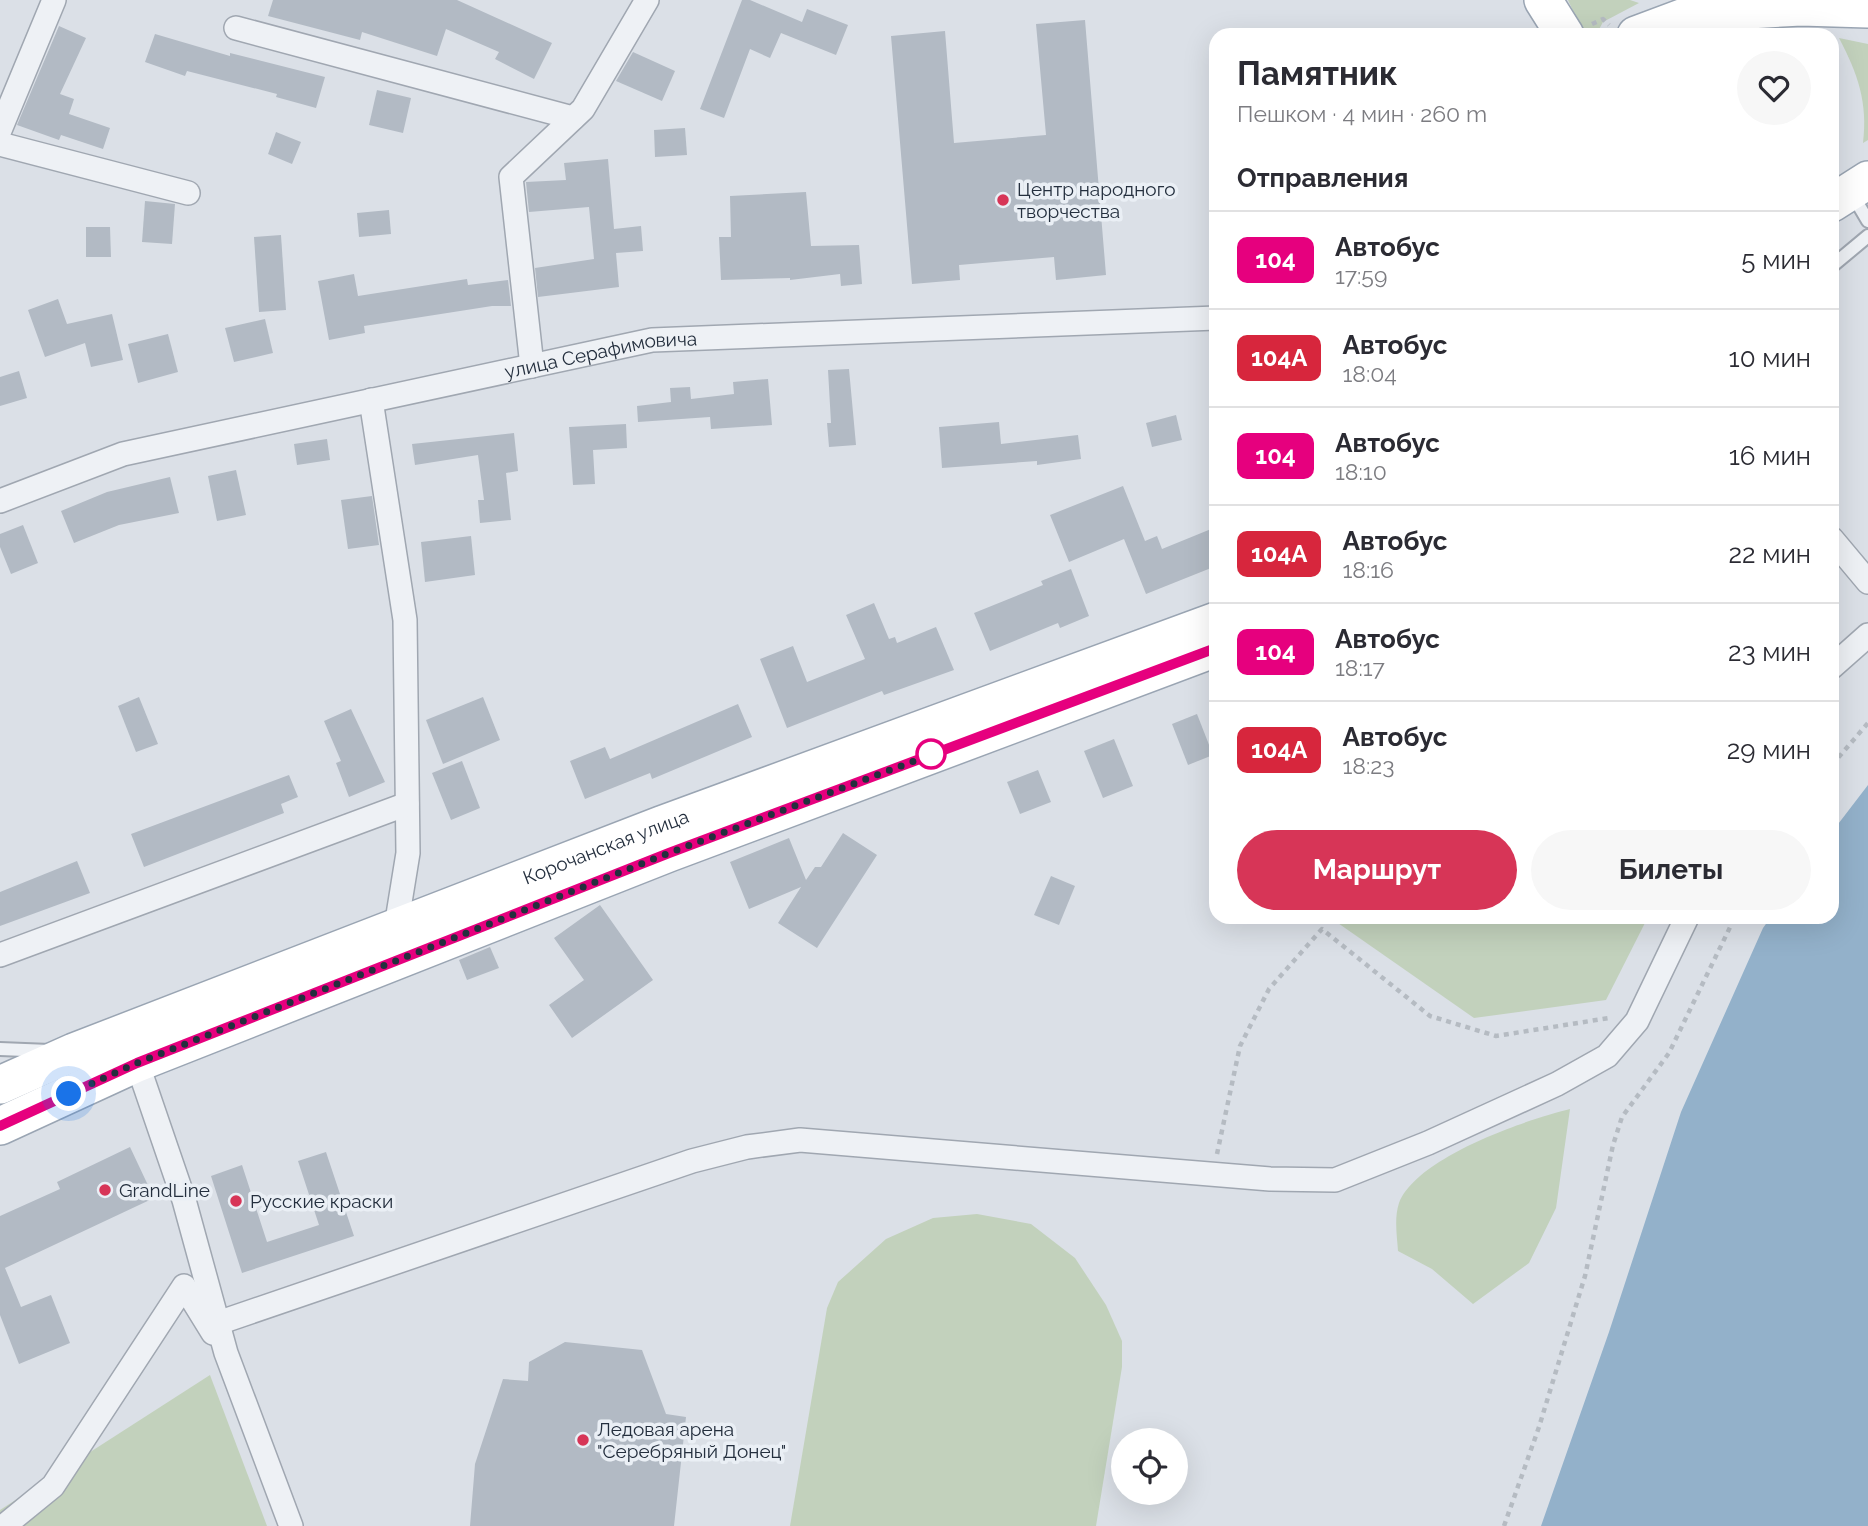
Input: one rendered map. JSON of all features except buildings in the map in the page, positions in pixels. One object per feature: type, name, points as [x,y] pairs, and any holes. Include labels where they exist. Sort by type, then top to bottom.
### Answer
[{"type":"main road","points":[[1543,0],[1561,28]]},
{"type":"main road","points":[[1649,28],[1692,9],[1765,28]]},
{"type":"main road","points":[[1782,28],[1798,19],[1868,9]]},
{"type":"main road","name":"Корочанская улица","points":[[0,1125],[132,1048],[396,927],[661,825],[1209,624]]},
{"type":"main road","name":"Корочанская улица","points":[[0,1085],[74,1052],[132,1048],[669,853],[1209,651]]},
{"type":"street","points":[[0,130],[54,0]]},
{"type":"street","points":[[532,366],[511,177],[583,109],[648,0]]},
{"type":"street","points":[[236,28],[573,118]]},
{"type":"street","points":[[0,144],[188,193]]},
{"type":"street","name":"улица Серафимовича","points":[[0,500],[123,454],[652,340],[1209,318]]},
{"type":"street","points":[[371,401],[405,620],[408,852],[396,927]]},
{"type":"street","points":[[1839,547],[1868,582]]},
{"type":"street","points":[[1839,661],[1868,635]]},
{"type":"street","points":[[0,955],[407,804]]},
{"type":"street","points":[[218,1324],[679,1166],[747,1147],[800,1140],[1270,1179],[1335,1180],[1428,1143],[1557,1084],[1607,1056],[1637,1021],[1684,924]]},
{"type":"street","points":[[132,1048],[184,1200],[226,1353],[290,1526]]},
{"type":"street","points":[[4,1526],[53,1486],[184,1286],[226,1353]]},
{"type":"lane","points":[[1839,260],[1868,236]]},
{"type":"lane","points":[[0,1049],[74,1052]]},
{"type":"path","points":[[1839,757],[1868,723]]},
{"type":"path","points":[[1504,1526],[1539,1427],[1585,1276],[1613,1145],[1622,1117],[1669,1053],[1732,924]]},
{"type":"path","points":[[1213,1173],[1240,1046],[1269,989],[1322,929],[1430,1016],[1496,1036],[1614,1017],[1637,1021]]},
{"type":"green space","points":[[1568,0],[1630,0],[1639,3],[1603,22],[1600,28],[1581,28]]},
{"type":"green space","points":[[1839,38],[1868,44],[1868,140],[1863,143],[1863,102],[1851,64]]},
{"type":"green space","points":[[1339,924],[1644,924],[1606,1000],[1474,1018]]},
{"type":"green space","points":[[1570,1109],[1556,1208],[1529,1263],[1473,1304],[1432,1269],[1398,1251],[1396,1221],[1399,1203],[1410,1186],[1427,1170],[1449,1156],[1501,1131]]},
{"type":"green space","points":[[977,1214],[1031,1224],[1075,1258],[1106,1305],[1122,1341],[1122,1367],[1096,1526],[790,1526],[827,1308],[838,1282],[886,1239],[933,1218]]},
{"type":"green space","points":[[210,1375],[267,1526],[0,1526],[0,1510]]},
{"type":"water","points":[[1868,785],[1868,1526],[1541,1526],[1609,1332],[1681,1112],[1763,928],[1766,924],[1839,924],[1839,823]]},
{"type":"bus line","name":"104","points":[[0,1126],[137,1063],[669,853],[1209,651]]},
{"type":"place","name":"Центр народного творчества","points":[[1003,200]]},
{"type":"place","name":"GrandLine","points":[[105,1190]]},
{"type":"place","name":"Русские краски","points":[[236,1201]]},
{"type":"place","name":"Ледовая арена \"Серебряный Донец\"","points":[[583,1440]]},
{"type":"route","points":[[69,1094],[137,1063],[643,863],[941,751],[931,754]]}]
